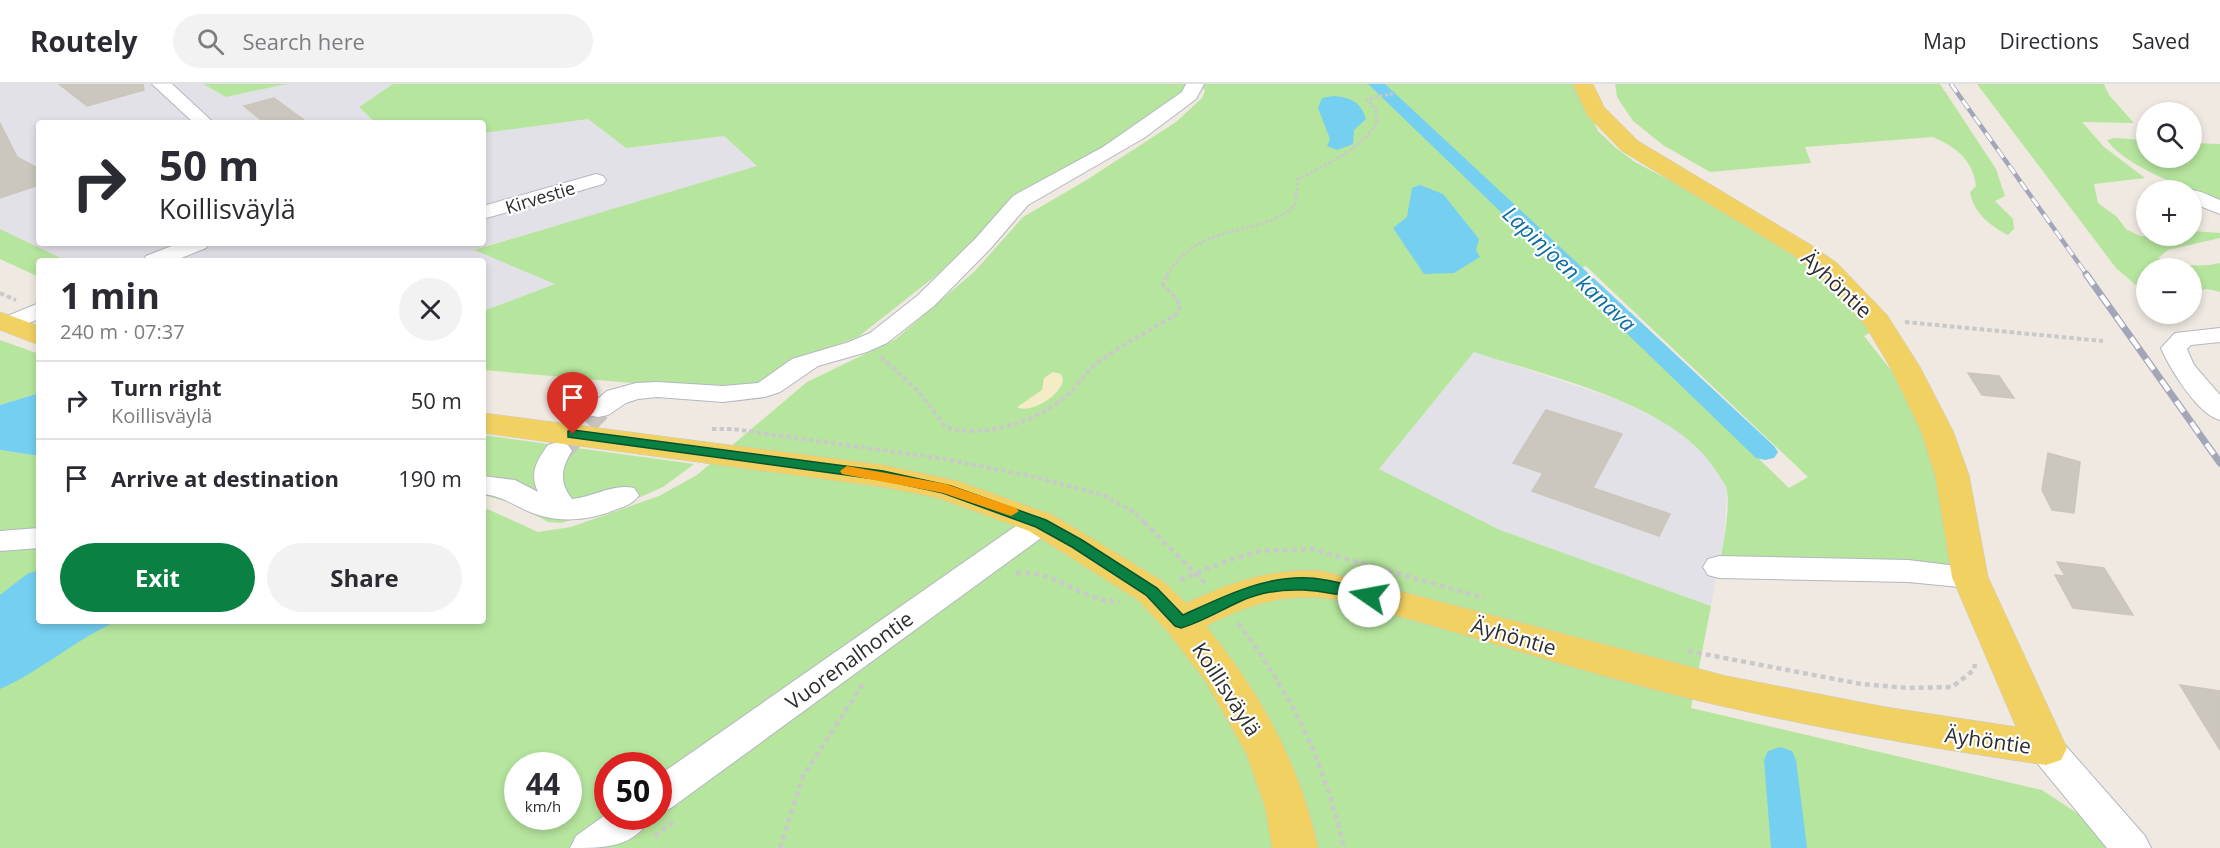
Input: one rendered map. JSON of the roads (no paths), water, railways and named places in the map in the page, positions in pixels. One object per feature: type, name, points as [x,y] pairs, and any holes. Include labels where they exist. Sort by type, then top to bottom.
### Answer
[{"type":"main road","name":"Äyhöntie","points":[[1583,84],[1595,110],[1630,146],[1803,250],[1828,269],[1866,307],[1905,367],[1937,431],[1952,475],[1970,577],[2046,748]]},
{"type":"main road","points":[[4,322],[36,335]]},
{"type":"main road","name":"Koillisväylä","points":[[486,423],[883,476],[946,489],[1041,524],[1077,543],[1151,591],[1181,622],[1220,671],[1266,750],[1287,807],[1295,848]]},
{"type":"main road","name":"Äyhöntie","points":[[1181,622],[1222,602],[1255,590],[1284,583],[1312,583],[1380,598],[1622,666],[1785,704],[1914,729],[2046,748]]},
{"type":"street","points":[[161,84],[202,120]]},
{"type":"street","points":[[598,409],[609,399],[627,392],[661,390],[734,396],[765,389],[783,381],[798,365],[829,352],[868,344],[918,306],[981,246],[1009,210],[1025,197],[1133,137],[1190,95],[1195,84]]},
{"type":"street","name":"Kirvestie","points":[[486,212],[596,180]]},
{"type":"street","points":[[2202,200],[2220,208]]},
{"type":"street","points":[[161,258],[191,246]]},
{"type":"street","points":[[4,322],[36,311]]},
{"type":"street","points":[[2220,335],[2184,338],[2174,348],[2182,367],[2220,412]]},
{"type":"street","points":[[494,486],[554,457],[548,483],[554,497],[565,510]]},
{"type":"street","points":[[494,486],[542,506],[565,510],[593,507],[624,495]]},
{"type":"street","name":"Vuorenalhontie","points":[[672,804],[1041,524]]},
{"type":"street","points":[[0,541],[36,538]]},
{"type":"street","points":[[1719,567],[1908,571],[1970,577]]},
{"type":"street","points":[[2046,748],[2131,848]]},
{"type":"street","points":[[590,848],[637,830]]},
{"type":"water","points":[[1333,96],[1354,101],[1361,108],[1366,119],[1354,130],[1353,144],[1337,150],[1327,146],[1330,139],[1318,108],[1322,98]]},
{"type":"water","points":[[1420,185],[1443,194],[1479,239],[1476,250],[1480,257],[1454,273],[1424,274],[1393,228],[1407,217],[1412,188]]},
{"type":"water","points":[[36,394],[36,456],[0,450],[0,405]]},
{"type":"water","points":[[36,571],[36,624],[111,624],[0,689],[0,595],[27,574]]},
{"type":"waterway","name":"Lapinjoen kanava","points":[[1376,84],[1765,452]]},
{"type":"waterway","name":"Lapinjoen kanava","points":[[1780,760],[1789,848]]},
{"type":"tunnel","points":[[558,451],[598,409]]},
{"type":"railway","points":[[1951,84],[2087,275]]},
{"type":"railway","points":[[2086,274],[2220,463]]}]
